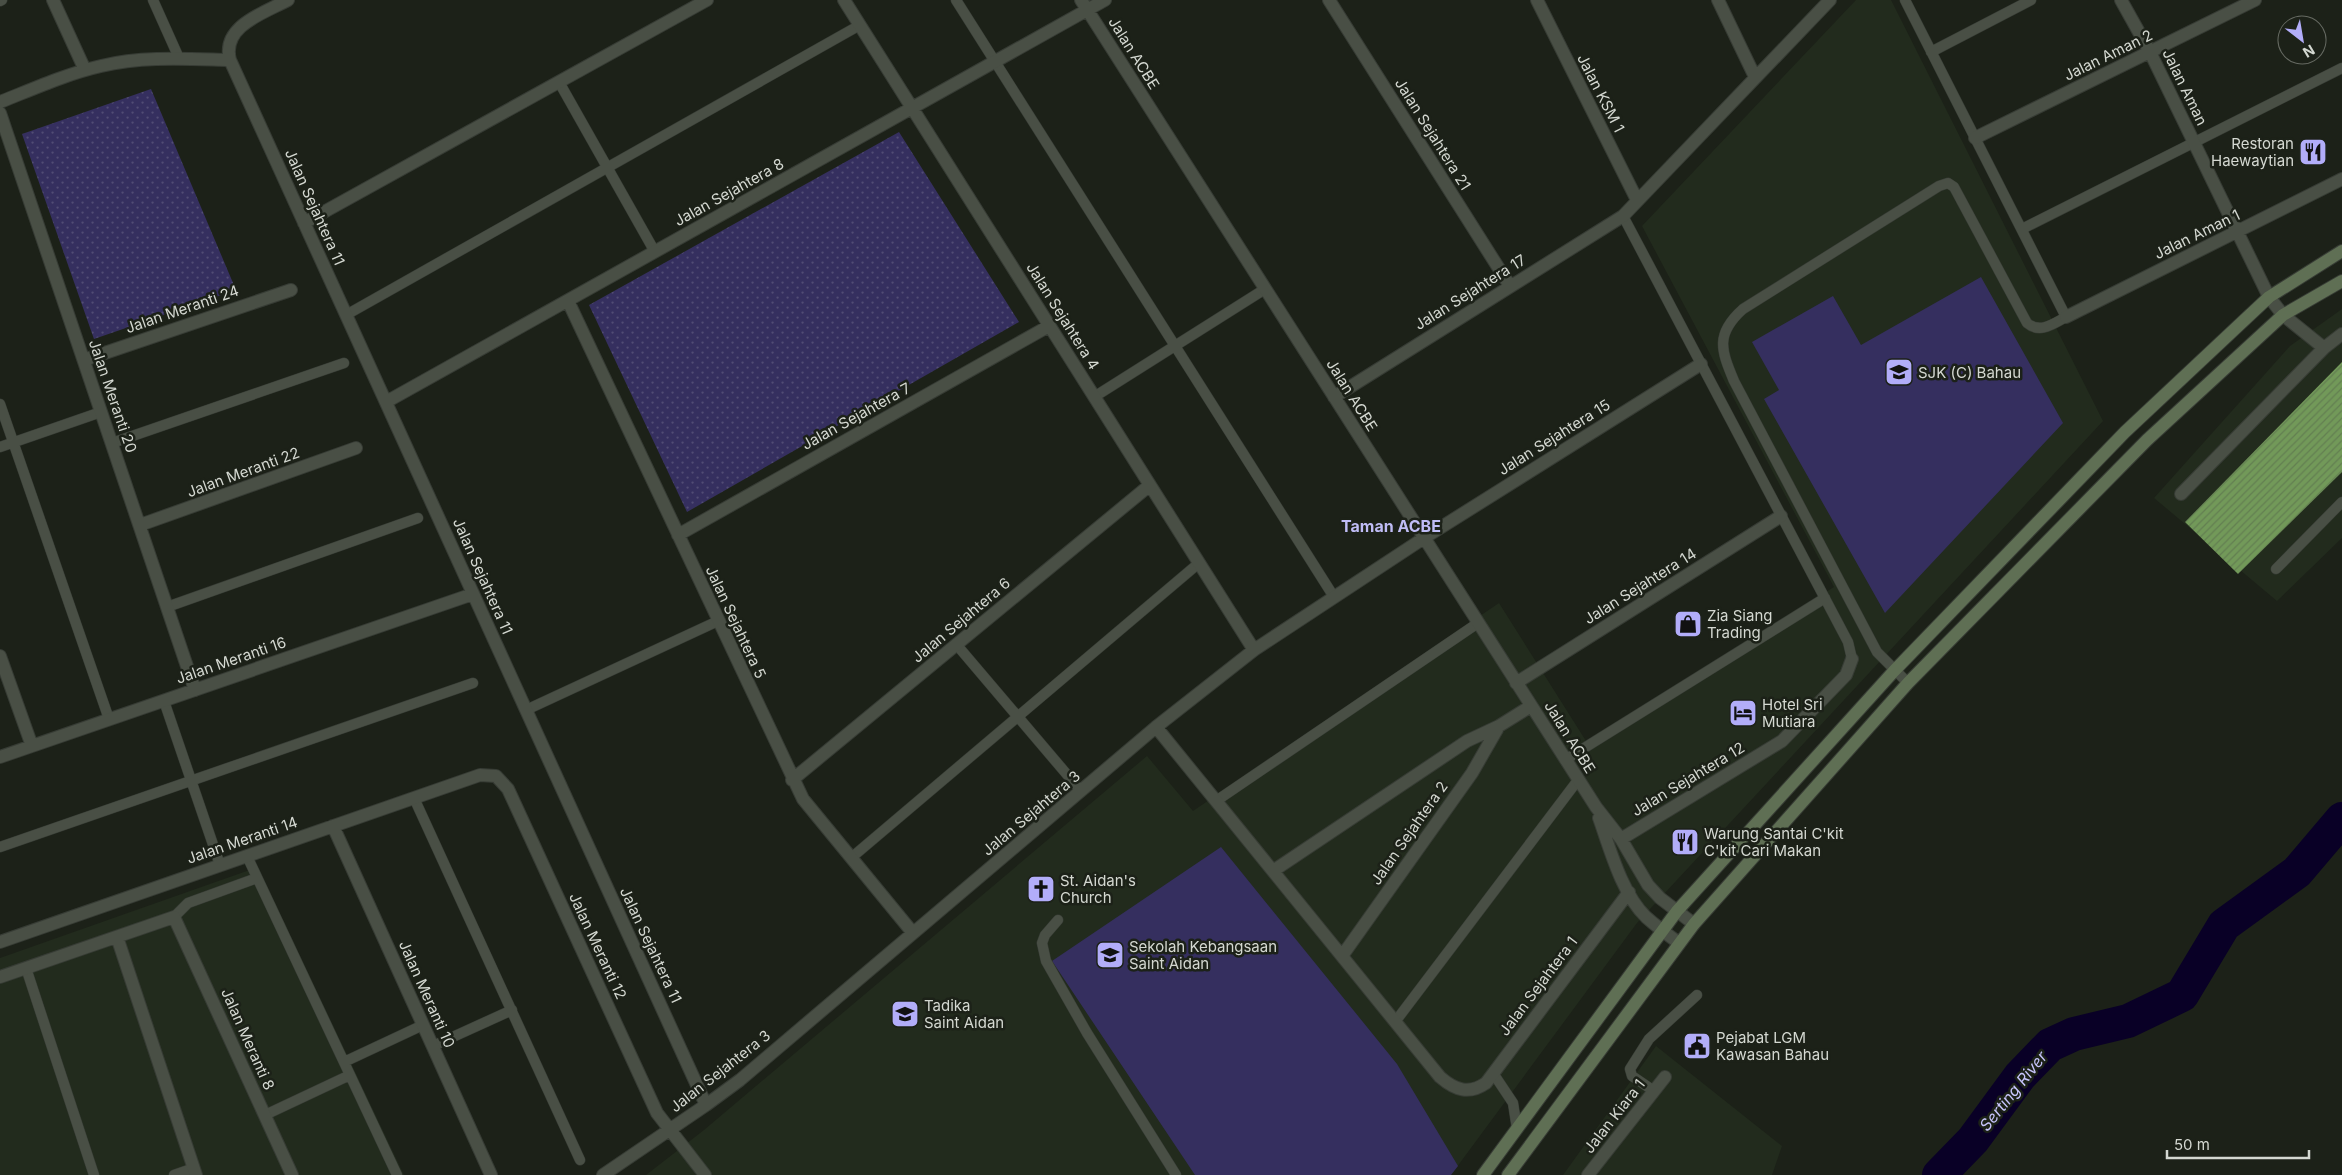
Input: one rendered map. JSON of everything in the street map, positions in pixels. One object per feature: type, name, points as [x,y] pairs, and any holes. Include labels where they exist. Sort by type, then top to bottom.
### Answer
[{"type":"main road","points":[[1482,1175],[1677,911],[1894,670],[2125,432],[2269,297],[2342,250]]},
{"type":"main road","points":[[1508,1175],[1694,924],[1908,683],[2147,440],[2283,316],[2342,281]]},
{"type":"street","points":[[53,0],[85,70]]},
{"type":"street","points":[[0,102],[85,70],[138,60],[179,58],[230,60],[228,44],[235,31],[288,0]]},
{"type":"street","points":[[304,223],[708,0]]},
{"type":"street","name":"Jalan Sejahtera 4","points":[[844,0],[1254,650]]},
{"type":"street","name":"Jalan Sejahtera 8","points":[[386,402],[995,62],[1084,5],[1105,0]]},
{"type":"street","name":"Jalan Sejahtera 21","points":[[1329,0],[1510,286]]},
{"type":"street","name":"Jalan KSM 1","points":[[1537,0],[1637,200]]},
{"type":"street","points":[[1718,0],[1756,77]]},
{"type":"street","name":"Jalan Sejahtera 17","points":[[1334,397],[1623,216],[1830,0]]},
{"type":"street","name":"Jalan Aman","points":[[2120,0],[2150,52],[2269,297],[2283,316],[2324,348]]},
{"type":"street","name":"Jalan Aman 2","points":[[1975,138],[2254,0]]},
{"type":"street","name":"Jalan ACBE","points":[[1084,5],[1596,808],[1621,839],[1648,885],[1660,898],[1694,924]]},
{"type":"street","name":"Jalan Sejahtera 11","points":[[230,60],[706,1105]]},
{"type":"street","name":"Jalan Meranti 20","points":[[0,113],[195,690]]},
{"type":"street","name":"Jalan Aman 1","points":[[2066,317],[2342,179]]},
{"type":"street","name":"Jalan Meranti 24","points":[[84,360],[291,290]]},
{"type":"street","name":"Jalan Sejahtera 5","points":[[568,301],[792,780],[816,818],[913,933]]},
{"type":"street","name":"Jalan Sejahtera 7","points":[[678,535],[1050,326]]},
{"type":"street","points":[[2181,494],[2324,348],[2342,334]]},
{"type":"street","name":"Jalan Sejahtera 15","points":[[1424,538],[1701,364]]},
{"type":"street","name":"Jalan Meranti 22","points":[[140,525],[356,448]]},
{"type":"street","name":"Jalan Sejahtera 6","points":[[792,780],[1150,485]]},
{"type":"street","name":"Jalan Sejahtera 14","points":[[1516,683],[1782,516]]},
{"type":"street","name":"Jalan Sejahtera 3","points":[[603,1175],[740,1080],[1156,727],[1254,650],[1424,538]]},
{"type":"street","name":"Jalan Meranti 16","points":[[0,757],[473,594]]},
{"type":"street","points":[[0,656],[32,746]]},
{"type":"street","name":"Jalan Sejahtera 12","points":[[1621,839],[1782,741],[1846,675],[1852,659]]},
{"type":"street","name":"Jalan Sejahtera 2","points":[[1273,871],[1467,741],[1499,726],[1531,706]]},
{"type":"street","name":"Jalan Sejahtera 2","points":[[1342,956],[1472,773],[1499,726]]},
{"type":"street","points":[[1156,727],[1395,1022]]},
{"type":"street","name":"Jalan Meranti 14","points":[[0,942],[480,775],[496,776]]},
{"type":"street","name":"Jalan Meranti 12","points":[[496,776],[508,789],[657,1113],[705,1175]]},
{"type":"street","name":"Jalan ACBE","points":[[1596,808],[1629,892],[1645,916],[1679,943]]},
{"type":"street","name":"Jalan Meranti 10","points":[[333,826],[491,1175]]},
{"type":"street","name":"Jalan Sejahtera 1","points":[[1395,1022],[1440,1077],[1456,1088],[1468,1091],[1480,1086],[1493,1073],[1629,892]]},
{"type":"street","points":[[0,977],[174,917]]},
{"type":"street","name":"Jalan Meranti 8","points":[[174,917],[292,1175]]},
{"type":"street","points":[[117,937],[195,1172]]},
{"type":"street","name":"Jalan Kiara 1","points":[[1588,1175],[1665,1076]]},
{"type":"lane","points":[[152,0],[179,58]]},
{"type":"lane","points":[[956,0],[1334,597]]},
{"type":"lane","points":[[1905,0],[2066,317],[2040,328],[2032,327],[2027,323],[1954,187],[1948,183],[1939,186],[1743,309],[1732,319],[1726,328],[1722,341],[1723,356],[1734,382],[1877,652],[1908,683]]},
{"type":"lane","points":[[1931,52],[2031,0]]},
{"type":"lane","points":[[346,315],[860,25]]},
{"type":"lane","points":[[2022,230],[2342,68]]},
{"type":"lane","points":[[559,82],[655,252]]},
{"type":"lane","points":[[1623,216],[1848,642],[1852,659]]},
{"type":"lane","points":[[1094,397],[1265,289]]},
{"type":"lane","points":[[112,443],[344,363]]},
{"type":"lane","points":[[0,404],[109,719]]},
{"type":"lane","points":[[0,446],[101,412]]},
{"type":"lane","points":[[2276,569],[2342,502]]},
{"type":"lane","points":[[167,607],[418,518]]},
{"type":"lane","points":[[851,858],[1199,563]]},
{"type":"lane","points":[[1565,760],[1825,598]]},
{"type":"lane","points":[[526,710],[718,621]]},
{"type":"lane","points":[[1216,801],[1478,623]]},
{"type":"lane","points":[[956,644],[1081,791]]},
{"type":"lane","points":[[0,847],[473,683]]},
{"type":"lane","points":[[164,701],[220,865]]},
{"type":"lane","points":[[1395,1022],[1578,780]]},
{"type":"lane","points":[[414,798],[580,1160]]},
{"type":"lane","points":[[247,856],[397,1175]]},
{"type":"lane","points":[[174,917],[188,903],[257,878]]},
{"type":"lane","points":[[1058,920],[1045,935],[1042,943],[1046,961],[1087,1033],[1176,1175]]},
{"type":"lane","points":[[26,968],[94,1175]]},
{"type":"lane","points":[[1654,1091],[1632,1076],[1630,1069],[1649,1039],[1696,995]]},
{"type":"lane","points":[[433,1046],[512,1010]]},
{"type":"lane","points":[[344,1062],[423,1025]]},
{"type":"lane","points":[[1493,1073],[1513,1103],[1517,1129]]},
{"type":"lane","points":[[265,1115],[350,1075]]},
{"type":"lane","points":[[174,1175],[195,1172]]},
{"type":"shaded area","points":[[1856,0],[1891,0],[2103,421],[1637,923],[1451,1175],[646,1175],[704,1130],[1147,756],[1193,811],[1499,603],[1586,741],[1834,587],[1642,226]]},
{"type":"shaded area","points":[[151,89],[236,290],[94,339],[22,134]]},
{"type":"shaded area","points":[[899,132],[1019,322],[687,512],[589,305]]},
{"type":"shaded area","points":[[1981,277],[2063,423],[1885,613],[1764,399],[1779,390],[1752,342],[1833,296],[1861,345]]},
{"type":"shaded area","points":[[2342,309],[2342,538],[2277,601],[2154,498],[2290,346]]},
{"type":"shaded area","points":[[1221,847],[1397,1064],[1458,1166],[1451,1175],[1195,1175],[1052,961]]},
{"type":"shaded area","points":[[258,867],[404,1175],[0,1175],[0,958]]},
{"type":"shaded area","points":[[1656,1046],[1782,1146],[1772,1175],[1563,1175]]},
{"type":"building","points":[[2342,362],[2342,472],[2238,574],[2185,522]]},
{"type":"waterway","name":"Serting River","points":[[1939,1175],[1973,1140],[2020,1076],[2050,1045],[2074,1034],[2128,1021],[2182,995],[2224,925],[2297,872],[2342,819]]},
{"type":"place","name":"Restoran Haewaytian","points":[[2313,152]]},
{"type":"place","name":"SJK (C) Bahau","points":[[1899,372]]},
{"type":"place","name":"Zia Siang Trading","points":[[1688,624]]},
{"type":"place","name":"Hotel Sri Mutiara","points":[[1743,713]]},
{"type":"place","name":"Warung Santai C'kit C'kit Cari Makan","points":[[1685,842]]},
{"type":"place","name":"St. Aidan's Church","points":[[1041,889]]},
{"type":"place","name":"Sekolah Kebangsaan Saint Aidan","points":[[1110,955]]},
{"type":"place","name":"Tadika Saint Aidan","points":[[905,1014]]},
{"type":"place","name":"Pejabat LGM Kawasan Bahau","points":[[1697,1046]]},
{"type":"district","name":"Taman ACBE","points":[[1391,526]]}]
